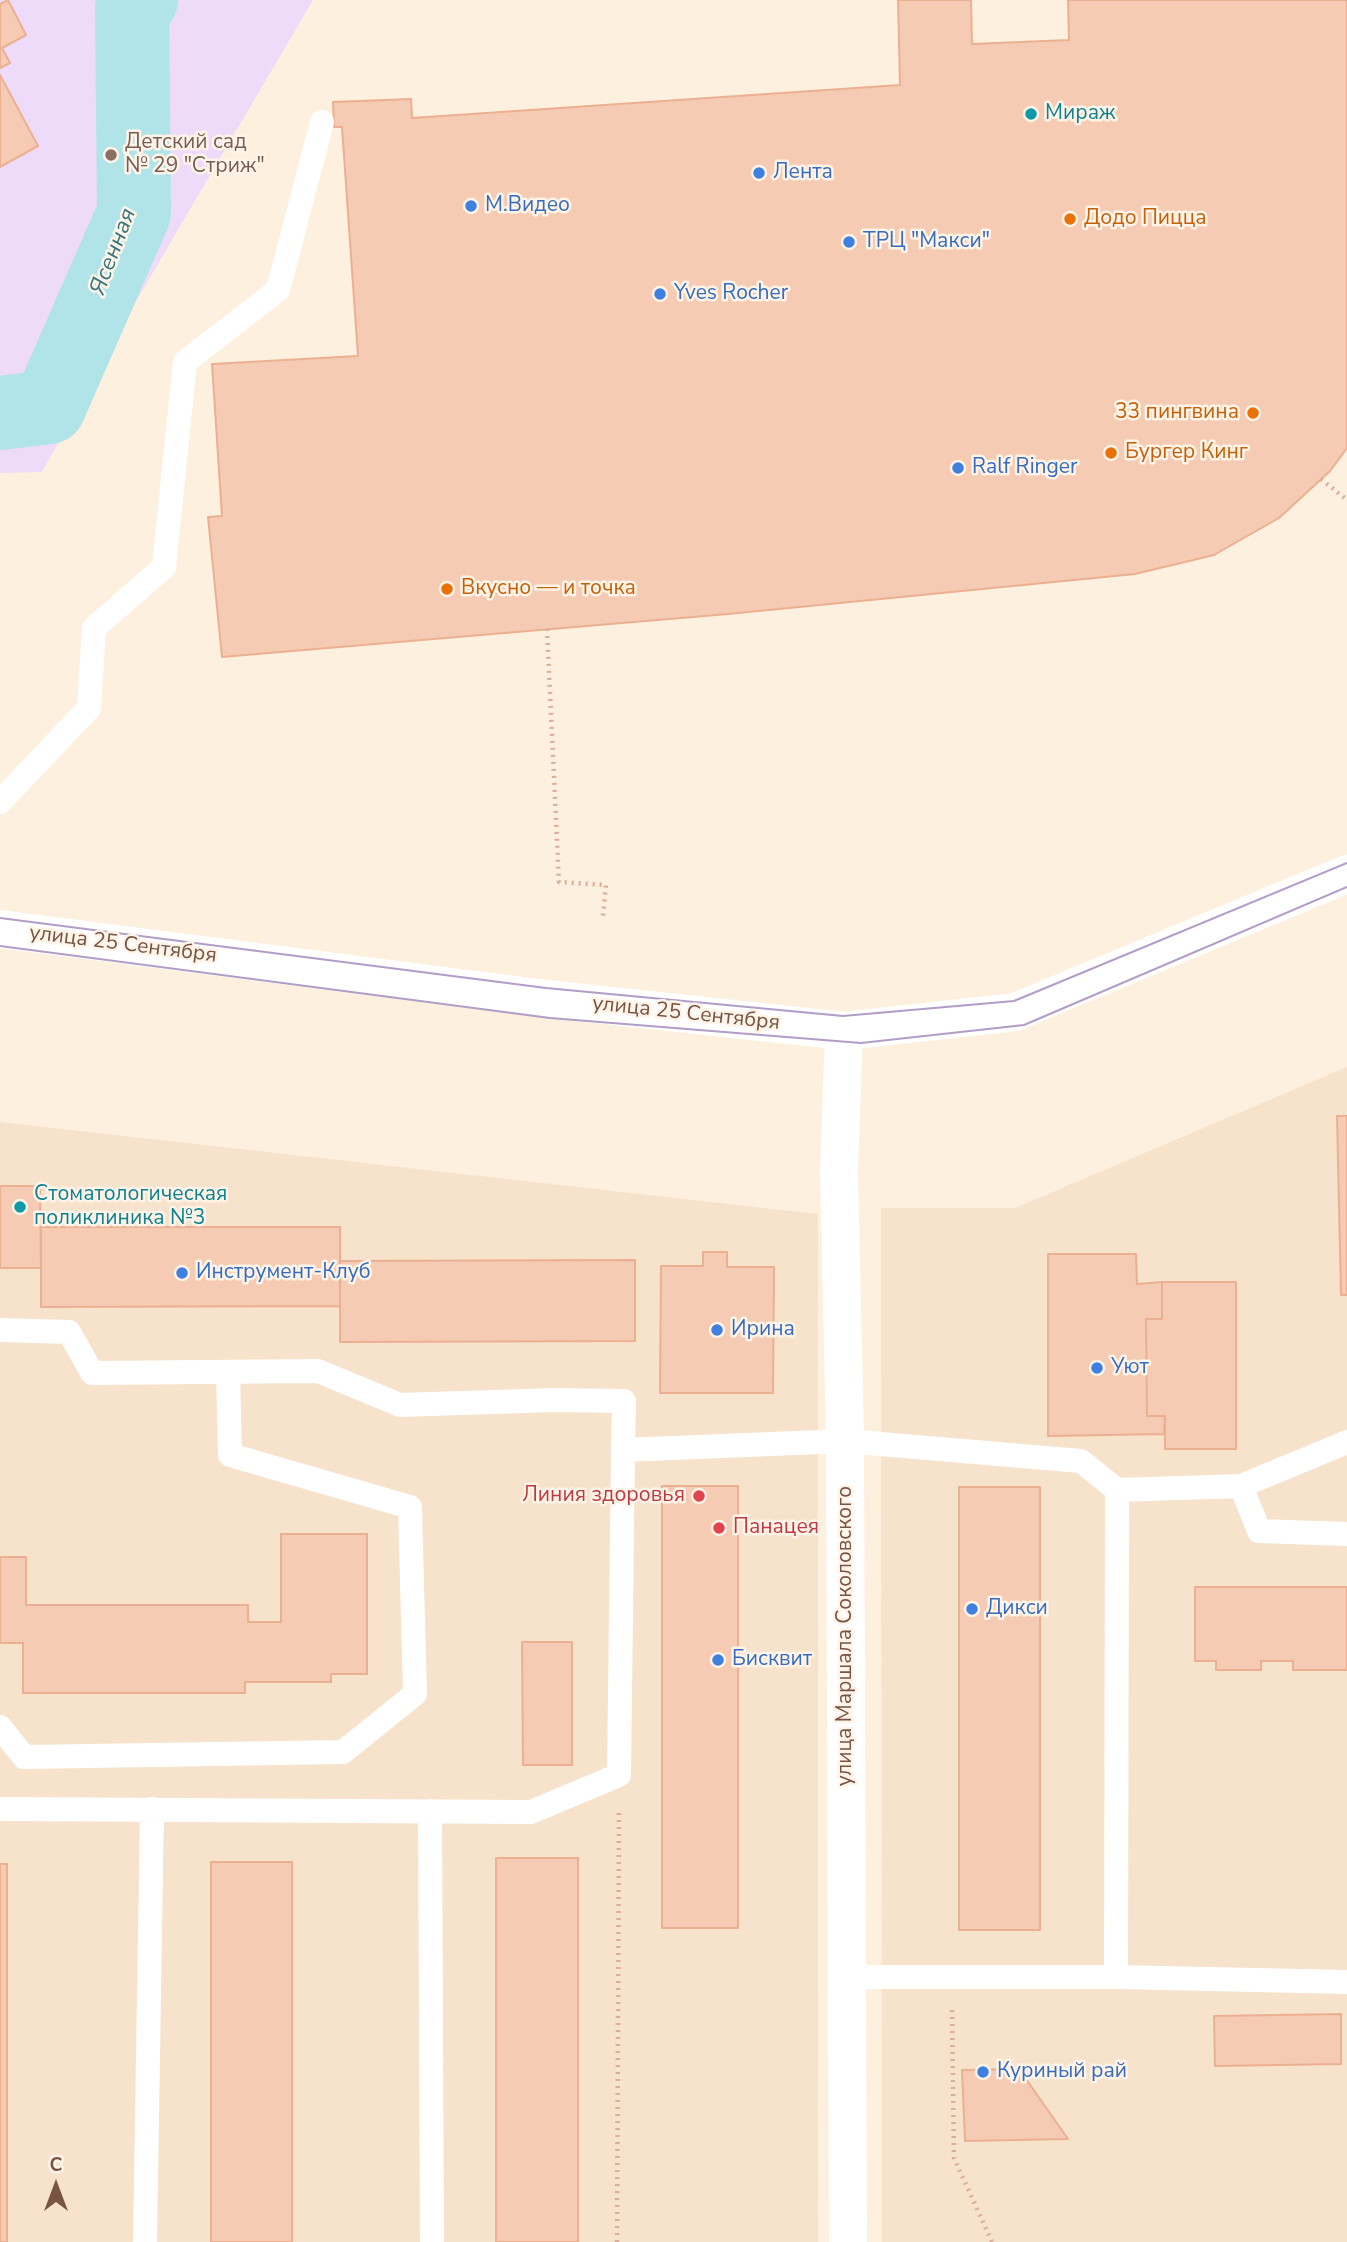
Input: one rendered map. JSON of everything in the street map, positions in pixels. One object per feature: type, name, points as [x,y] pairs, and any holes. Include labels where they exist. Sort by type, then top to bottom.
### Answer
[{"type":"main road","name":"улица 25 Сентября","points":[[0,929],[539,998],[844,1031],[1015,1012],[1347,874]]},
{"type":"main road","name":"улица Маршала Соколовского","points":[[844,1031],[839,1173],[845,1441],[848,2242]]},
{"type":"lane","points":[[0,802],[89,708],[94,628],[164,567],[185,362],[278,290],[322,122]]},
{"type":"lane","points":[[0,1330],[69,1332],[92,1373],[318,1371],[400,1405],[624,1401],[619,1775],[531,1812],[0,1809]]},
{"type":"lane","points":[[0,1727],[24,1757],[344,1752],[415,1694],[410,1507],[230,1455],[228,1372]]},
{"type":"lane","points":[[623,1450],[845,1441],[1082,1461],[1117,1490],[1241,1486],[1347,1443]]},
{"type":"lane","points":[[1241,1486],[1259,1531],[1347,1534]]},
{"type":"lane","points":[[1116,1977],[1117,1490]]},
{"type":"lane","points":[[145,2242],[152,1810]]},
{"type":"lane","points":[[430,1811],[432,2242]]},
{"type":"lane","points":[[847,1977],[1116,1977],[1347,1982]]},
{"type":"path","points":[[1321,479],[1347,500]]},
{"type":"path","points":[[547,629],[559,882],[606,885],[603,916]]},
{"type":"path","points":[[617,2242],[619,1775]]},
{"type":"path","points":[[952,1977],[954,2158],[992,2242]]},
{"type":"shaded area","name":"Детский сад № 29 \"Стриж\"","points":[[0,0],[313,0],[135,303],[42,472],[0,473]]},
{"type":"shaded area","points":[[1347,1067],[1347,2242],[882,2242],[881,1208],[1015,1208]]},
{"type":"shaded area","points":[[0,1122],[818,1214],[818,2242],[0,2242]]},
{"type":"building","points":[[8,0],[26,35],[2,48],[10,63],[0,68],[0,4]]},
{"type":"building","name":"ТРЦ \"Макси\"","points":[[898,0],[971,0],[972,44],[1069,40],[1068,0],[1347,0],[1347,448],[1330,471],[1279,518],[1214,555],[1135,574],[728,614],[222,657],[208,517],[222,516],[212,364],[358,356],[342,127],[334,127],[333,102],[411,99],[412,118],[900,85]]},
{"type":"building","points":[[0,75],[38,146],[0,167]]},
{"type":"building","points":[[1337,1116],[1347,1116],[1347,1295],[1341,1295]]},
{"type":"building","name":"Стоматологическая поликлиника №3","points":[[0,1186],[40,1186],[41,1268],[0,1268]]},
{"type":"building","points":[[41,1227],[340,1227],[340,1306],[41,1307]]},
{"type":"building","name":"Ирина","points":[[703,1252],[727,1252],[727,1267],[774,1267],[773,1393],[660,1393],[661,1266],[703,1266]]},
{"type":"building","name":"Уют","points":[[1048,1254],[1136,1254],[1137,1284],[1162,1282],[1162,1319],[1146,1319],[1147,1416],[1165,1416],[1164,1434],[1048,1436]]},
{"type":"building","points":[[635,1260],[635,1341],[340,1342],[340,1261]]},
{"type":"building","points":[[1162,1282],[1236,1282],[1236,1449],[1165,1449],[1165,1416],[1147,1416],[1146,1319],[1162,1319]]},
{"type":"building","points":[[662,1486],[738,1486],[738,1928],[662,1928]]},
{"type":"building","points":[[959,1487],[1040,1487],[1040,1930],[959,1930]]},
{"type":"building","points":[[281,1534],[367,1534],[367,1674],[331,1674],[331,1682],[245,1682],[245,1693],[23,1693],[23,1643],[0,1643],[0,1557],[26,1557],[26,1605],[248,1605],[248,1622],[281,1622]]},
{"type":"building","points":[[1195,1587],[1347,1587],[1347,1670],[1293,1670],[1293,1661],[1261,1661],[1261,1670],[1216,1670],[1216,1661],[1195,1661]]},
{"type":"building","points":[[522,1642],[572,1642],[572,1765],[523,1765]]},
{"type":"building","points":[[496,1858],[578,1858],[578,2242],[496,2242]]},
{"type":"building","points":[[211,1862],[292,1862],[292,2242],[211,2242]]},
{"type":"building","points":[[0,1864],[7,1864],[7,2242],[0,2242]]},
{"type":"building","points":[[1341,2014],[1341,2064],[1215,2066],[1214,2016]]},
{"type":"building","points":[[1019,2069],[1068,2139],[965,2141],[962,2070]]},
{"type":"waterway","name":"Ясенная","points":[[0,413],[49,407],[134,213],[132,8],[141,0]]},
{"type":"tram line","points":[[0,918],[546,988],[843,1016],[1014,1001],[1347,863]]},
{"type":"tram line","points":[[0,946],[550,1018],[861,1043],[1024,1025],[1347,887]]},
{"type":"place","name":"Мираж","points":[[1031,114]]},
{"type":"place","name":"Детский сад № 29 \"Стриж\"","points":[[111,155]]},
{"type":"place","name":"Лента","points":[[759,173]]},
{"type":"place","name":"М.Видео","points":[[471,206]]},
{"type":"place","name":"Додо Пицца","points":[[1070,219]]},
{"type":"place","name":"ТРЦ \"Макси\"","points":[[849,242]]},
{"type":"place","name":"Yves Rocher","points":[[660,294]]},
{"type":"place","name":"33 пингвина","points":[[1253,413]]},
{"type":"place","name":"Бургер Кинг","points":[[1111,453]]},
{"type":"place","name":"Ralf Ringer","points":[[958,468]]},
{"type":"place","name":"Вкусно — и точка","points":[[447,589]]},
{"type":"place","name":"Стоматологическая поликлиника №3","points":[[20,1207]]},
{"type":"place","name":"Инструмент-Клуб","points":[[182,1273]]},
{"type":"place","name":"Ирина","points":[[717,1330]]},
{"type":"place","name":"Уют","points":[[1097,1368]]},
{"type":"place","name":"Линия здоровья","points":[[699,1496]]},
{"type":"place","name":"Панацея","points":[[719,1528]]},
{"type":"place","name":"Дикси","points":[[972,1609]]},
{"type":"place","name":"Бисквит","points":[[718,1660]]},
{"type":"place","name":"Куриный рай","points":[[983,2072]]}]
